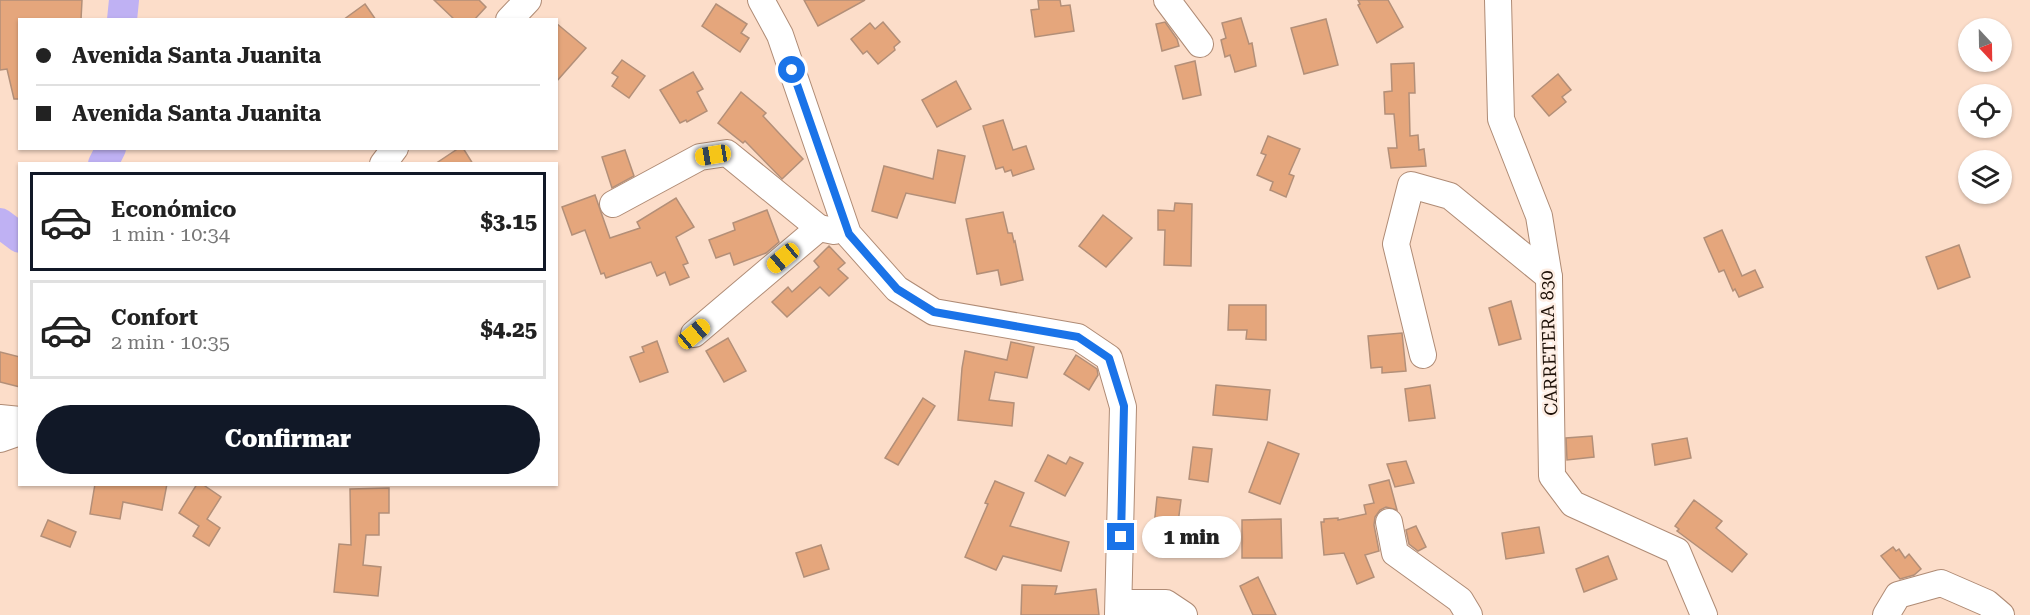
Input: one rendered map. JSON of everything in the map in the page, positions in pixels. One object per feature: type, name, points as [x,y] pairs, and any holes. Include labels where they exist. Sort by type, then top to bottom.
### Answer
[{"type":"street","points":[[511,18],[528,0]]},
{"type":"street","points":[[761,0],[780,35],[849,234],[897,289],[934,312],[1078,337],[1109,358],[1124,406],[1119,609],[1166,603],[1184,615]]},
{"type":"street","points":[[1167,0],[1200,44]]},
{"type":"street","name":"CARRETERA 830","points":[[1498,0],[1501,119],[1539,216],[1549,277],[1552,476],[1573,504],[1677,551],[1704,615]]},
{"type":"street","points":[[613,204],[700,157],[727,153],[819,228],[849,234]]},
{"type":"street","points":[[1423,356],[1396,244],[1411,184],[1450,195],[1549,277]]},
{"type":"street","points":[[694,334],[819,228]]},
{"type":"street","points":[[0,418],[18,420]]},
{"type":"street","points":[[0,439],[18,433]]},
{"type":"street","points":[[1389,522],[1395,553],[1460,600],[1469,615]]},
{"type":"street","points":[[1886,615],[1898,595],[1941,583],[1987,603],[2001,615]]},
{"type":"building","points":[[0,0],[82,0],[81,18],[18,18],[18,99],[14,99],[7,69],[0,70]]},
{"type":"building","points":[[434,0],[479,0],[486,7],[476,18],[453,18]]},
{"type":"building","points":[[804,0],[865,0],[818,26]]},
{"type":"building","points":[[1038,0],[1060,0],[1061,6],[1070,5],[1074,31],[1035,37],[1031,10],[1039,9]]},
{"type":"building","points":[[1358,0],[1388,0],[1403,27],[1377,43],[1358,5],[1360,4]]},
{"type":"building","points":[[365,4],[375,18],[346,18]]},
{"type":"building","points":[[716,4],[747,24],[741,33],[749,38],[740,52],[702,26]]},
{"type":"building","points":[[1241,18],[1249,44],[1252,43],[1256,66],[1235,72],[1230,55],[1225,57],[1221,40],[1226,38],[1222,23]]},
{"type":"building","points":[[1326,19],[1338,65],[1304,74],[1291,28]]},
{"type":"building","points":[[883,22],[900,42],[894,47],[895,50],[878,64],[867,51],[863,54],[851,39],[870,23],[875,29]]},
{"type":"building","points":[[1165,22],[1179,46],[1162,51],[1156,24]]},
{"type":"building","points":[[558,25],[586,48],[558,80]]},
{"type":"building","points":[[622,60],[645,76],[629,98],[612,86],[618,77],[612,73]]},
{"type":"building","points":[[1195,61],[1201,95],[1183,99],[1175,66]]},
{"type":"building","points":[[1414,63],[1415,93],[1409,93],[1410,136],[1418,135],[1419,150],[1424,149],[1426,166],[1391,168],[1388,148],[1397,148],[1394,114],[1385,114],[1384,92],[1392,91],[1391,64]]},
{"type":"building","points":[[693,72],[703,89],[697,92],[707,111],[687,122],[686,120],[680,123],[660,90]]},
{"type":"building","points":[[1558,74],[1571,90],[1562,97],[1566,102],[1549,116],[1532,96]]},
{"type":"building","points":[[956,81],[971,109],[937,127],[922,100]]},
{"type":"building","points":[[741,92],[766,113],[763,116],[803,159],[782,179],[745,141],[743,143],[718,123]]},
{"type":"building","points":[[1003,120],[1013,150],[1026,146],[1034,169],[1013,176],[1011,170],[1005,172],[1003,167],[996,169],[983,126]]},
{"type":"building","points":[[1268,136],[1300,149],[1289,174],[1294,176],[1286,197],[1270,190],[1273,182],[1257,175],[1266,155],[1261,153]]},
{"type":"building","points":[[456,150],[464,150],[472,162],[438,162]]},
{"type":"building","points":[[625,150],[634,176],[612,188],[602,157]]},
{"type":"building","points":[[938,150],[965,156],[955,203],[906,193],[897,218],[872,211],[884,166],[933,179]]},
{"type":"building","points":[[595,195],[610,238],[640,228],[637,222],[676,198],[694,227],[676,237],[688,263],[683,265],[689,277],[670,285],[665,272],[657,276],[651,262],[606,278],[604,273],[601,274],[585,230],[572,235],[562,207]]},
{"type":"building","points":[[1175,203],[1192,204],[1191,266],[1164,265],[1165,230],[1158,230],[1158,210],[1174,211]]},
{"type":"building","points":[[767,210],[779,242],[766,253],[734,265],[730,253],[716,258],[709,240],[735,230],[733,223]]},
{"type":"building","points":[[1003,212],[1008,233],[1012,233],[1015,241],[1023,280],[1001,285],[998,270],[977,274],[966,219]]},
{"type":"building","points":[[1103,215],[1132,238],[1106,267],[1079,246]]},
{"type":"building","points":[[1722,230],[1742,276],[1755,270],[1763,287],[1739,297],[1735,289],[1733,291],[1724,270],[1719,272],[1704,238]]},
{"type":"building","points":[[1959,245],[1970,277],[1938,289],[1926,257]]},
{"type":"building","points":[[829,246],[845,263],[838,269],[848,278],[829,296],[820,287],[787,317],[772,302],[788,287],[792,292],[819,267],[814,261]]},
{"type":"building","points":[[1511,301],[1521,339],[1499,345],[1489,308]]},
{"type":"building","points":[[1229,305],[1266,305],[1266,340],[1246,339],[1247,330],[1228,330]]},
{"type":"building","points":[[1402,333],[1406,371],[1382,373],[1382,367],[1371,368],[1368,336]]},
{"type":"building","points":[[728,338],[746,371],[724,382],[706,351]]},
{"type":"building","points":[[657,341],[668,372],[640,382],[630,357],[644,352],[642,347]]},
{"type":"building","points":[[1011,342],[1034,347],[1027,378],[995,372],[989,400],[1014,403],[1012,426],[958,420],[965,351],[1007,360]]},
{"type":"building","points":[[0,352],[18,356],[18,386],[0,382]]},
{"type":"building","points":[[1076,355],[1097,369],[1098,375],[1089,390],[1064,374]]},
{"type":"building","points":[[1216,385],[1270,390],[1267,420],[1213,415]]},
{"type":"building","points":[[1430,385],[1435,418],[1409,421],[1405,389]]},
{"type":"building","points":[[923,398],[935,406],[898,465],[885,458]]},
{"type":"building","points":[[1592,436],[1594,457],[1567,460],[1566,438]]},
{"type":"building","points":[[1687,438],[1691,458],[1655,465],[1652,444]]},
{"type":"building","points":[[1268,442],[1299,454],[1280,504],[1249,492]]},
{"type":"building","points":[[1193,447],[1212,449],[1208,482],[1189,479]]},
{"type":"building","points":[[1048,455],[1066,464],[1070,457],[1083,463],[1065,496],[1035,481]]},
{"type":"building","points":[[1406,461],[1414,483],[1395,487],[1387,464]]},
{"type":"building","points":[[1389,480],[1397,510],[1386,507],[1380,510],[1375,517],[1374,525],[1379,551],[1365,555],[1374,577],[1357,584],[1344,553],[1324,555],[1321,522],[1324,522],[1324,519],[1338,518],[1338,520],[1366,514],[1364,505],[1374,503],[1369,485]]},
{"type":"building","points":[[995,481],[1024,493],[1010,526],[1069,542],[1061,571],[1003,556],[996,570],[965,557],[988,504],[985,503]]},
{"type":"building","points":[[95,486],[167,486],[162,510],[123,502],[120,519],[90,514]]},
{"type":"building","points":[[196,486],[205,486],[221,497],[207,519],[220,528],[209,546],[193,536],[199,526],[179,513]]},
{"type":"building","points":[[389,488],[389,513],[379,513],[379,535],[366,535],[363,565],[381,567],[378,596],[334,592],[339,544],[351,545],[350,489]]},
{"type":"building","points":[[1157,497],[1181,500],[1176,538],[1153,536]]},
{"type":"building","points":[[1694,500],[1722,521],[1716,528],[1747,554],[1732,572],[1677,531],[1679,529],[1675,526]]},
{"type":"building","points":[[1281,519],[1282,558],[1242,558],[1242,520]]},
{"type":"building","points":[[48,520],[76,532],[70,547],[41,536]]},
{"type":"building","points":[[1416,526],[1426,547],[1418,551],[1409,544],[1406,530]]},
{"type":"building","points":[[1539,527],[1544,553],[1506,559],[1502,533]]},
{"type":"building","points":[[821,545],[829,569],[804,577],[796,553]]},
{"type":"building","points":[[1893,547],[1896,551],[1899,549],[1905,558],[1909,554],[1921,569],[1914,575],[1900,579],[1881,556]]},
{"type":"building","points":[[1608,556],[1617,579],[1584,592],[1576,569]]},
{"type":"building","points":[[1258,577],[1276,615],[1253,615],[1240,586]]},
{"type":"building","points":[[1022,585],[1057,586],[1055,594],[1096,589],[1099,615],[1021,615]]},
{"type":"waterway","points":[[122,18],[124,0]]},
{"type":"waterway","points":[[104,162],[110,150]]},
{"type":"waterway","points":[[0,223],[18,236]]},
{"type":"route","points":[[792,70],[849,234],[897,289],[934,312],[1078,337],[1109,358],[1124,406],[1121,537]]}]
